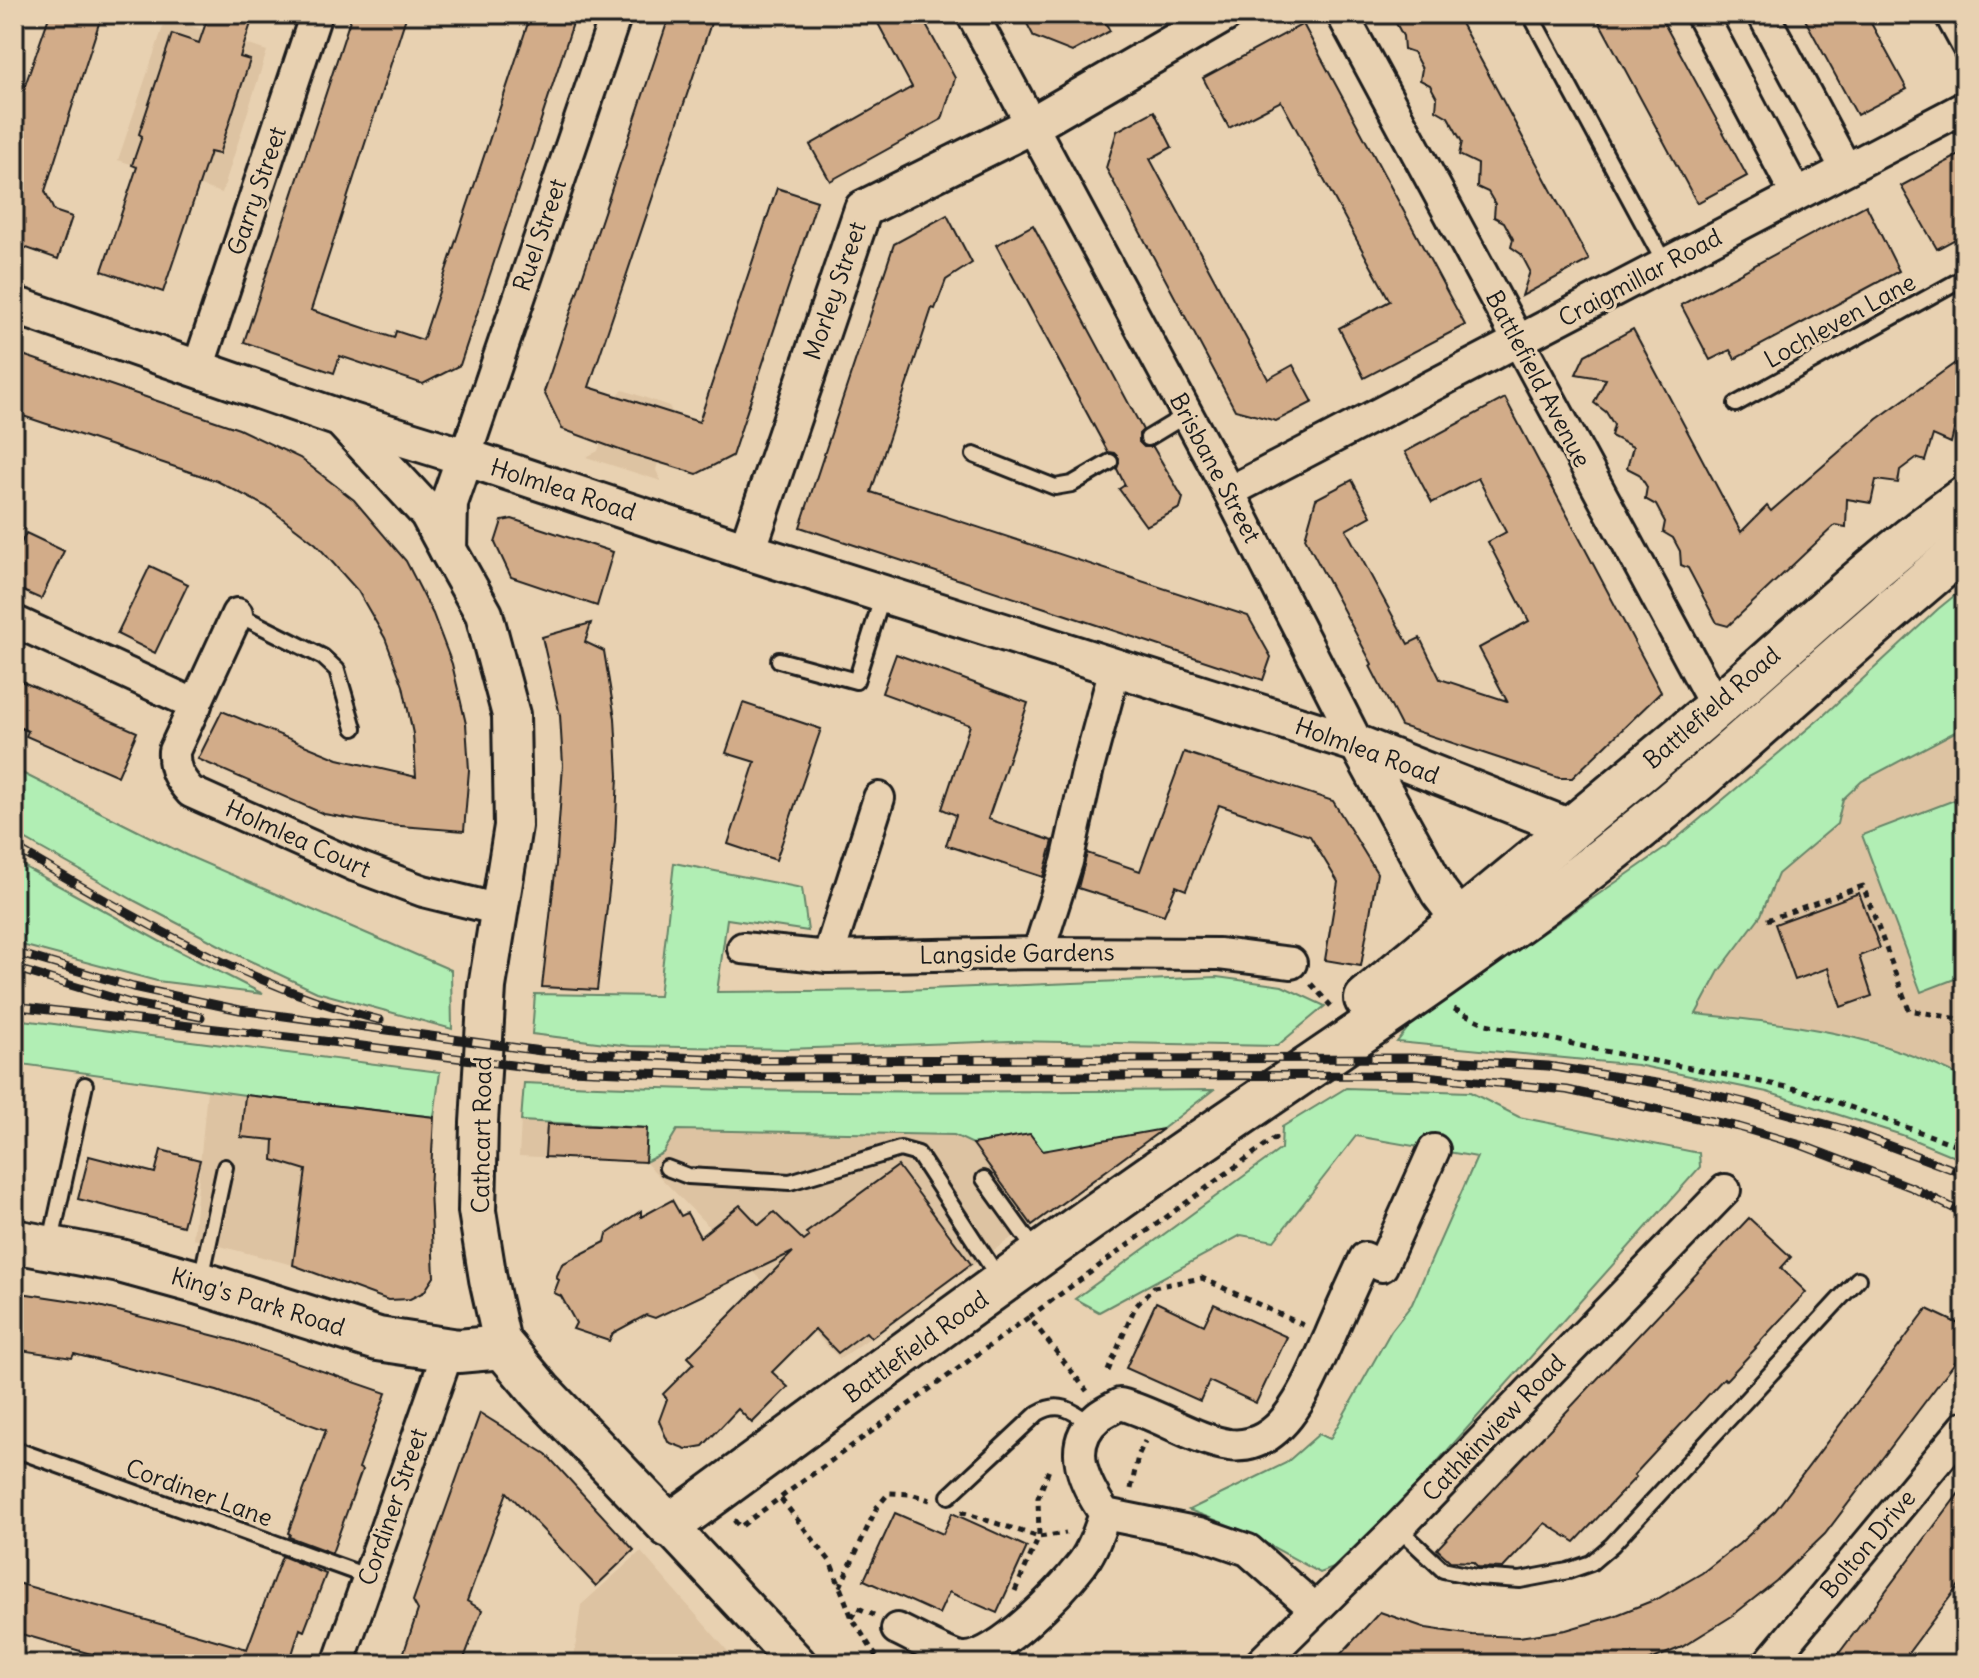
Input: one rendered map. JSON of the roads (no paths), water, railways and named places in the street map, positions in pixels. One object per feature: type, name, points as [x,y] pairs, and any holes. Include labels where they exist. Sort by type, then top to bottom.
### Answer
[{"type":"main road","name":"Battlefield Road","points":[[669,1526],[1162,1168],[1254,1106],[1472,933],[1566,831],[1716,707],[1904,542],[1965,498]]},
{"type":"main road","name":"Battlefield Road","points":[[1162,1168],[1342,1019],[1472,933],[1573,881],[1651,820],[1965,548]]},
{"type":"main road","name":"Battlefield Avenue","points":[[1716,707],[1745,737]]},
{"type":"main road","points":[[1566,831],[1573,881]]},
{"type":"main road","name":"King's Park Road","points":[[32,1244],[120,1261],[378,1339],[458,1351],[503,1347]]},
{"type":"main road","name":"Cathcart Road","points":[[503,1347],[540,1391],[669,1526]]},
{"type":"street","name":"Garry Street","points":[[198,368],[316,14]]},
{"type":"street","name":"Ruel Street","points":[[465,457],[616,14]]},
{"type":"street","name":"Brisbane Street","points":[[972,14],[1229,492],[1358,744],[1439,892],[1472,933]]},
{"type":"street","name":"Morley Street","points":[[747,551],[863,209],[1032,125],[1224,14]]},
{"type":"street","name":"Battlefield Avenue","points":[[1342,14],[1716,707]]},
{"type":"street","points":[[1701,14],[1796,194]]},
{"type":"street","points":[[1763,14],[1846,169]]},
{"type":"street","name":"Craigmillar Road","points":[[1229,492],[1965,107]]},
{"type":"street","name":"Holmlea Road","points":[[14,305],[342,419],[1358,744],[1558,823],[1566,831]]},
{"type":"street","name":"Cathcart Road","points":[[342,419],[428,513],[484,614],[511,715],[513,826],[487,987],[477,1211],[503,1347]]},
{"type":"street","points":[[448,550],[449,503],[465,457]]},
{"type":"street","name":"Holmlea Court","points":[[237,614],[174,751],[173,764],[180,780],[191,792],[356,866],[423,891],[500,910]]},
{"type":"street","points":[[14,621],[196,705]]},
{"type":"street","points":[[1038,953],[1067,862],[1115,668]]},
{"type":"street","points":[[828,957],[879,798]]},
{"type":"street","name":"Langside Gardens","points":[[743,948],[828,957],[1219,954],[1291,963]]},
{"type":"street","points":[[1315,1609],[1248,1550],[1199,1533],[1105,1514],[1088,1489],[1080,1462],[1081,1439],[1097,1417],[1120,1404],[1141,1409],[1229,1445],[1252,1443],[1276,1429],[1300,1401],[1365,1258],[1382,1266],[1434,1150]]},
{"type":"street","name":"Cathkinview Road","points":[[1261,1664],[1398,1528],[1725,1190]]},
{"type":"street","name":"Cordiner Street","points":[[338,1664],[449,1349]]},
{"type":"street","name":"Bolton Drive","points":[[1768,1663],[1965,1427]]},
{"type":"street","points":[[888,1623],[961,1659],[980,1656],[1025,1624],[1082,1564],[1105,1514]]},
{"type":"street","name":"Cathcart Road","points":[[669,1526],[798,1664]]},
{"type":"lane","points":[[1530,14],[1665,264]]},
{"type":"lane","points":[[1941,14],[1965,58]]},
{"type":"lane","name":"Lochleven Lane","points":[[1736,404],[1965,277]]},
{"type":"lane","points":[[1148,438],[1186,415]]},
{"type":"lane","points":[[974,455],[1055,487],[1072,484],[1110,462]]},
{"type":"lane","points":[[779,660],[856,681],[883,594]]},
{"type":"lane","name":"Holmlea Court","points":[[237,614],[330,663],[337,670],[354,728]]},
{"type":"lane","points":[[32,1244],[85,1085]]},
{"type":"lane","points":[[667,1168],[688,1176],[790,1182],[900,1149],[918,1154],[1003,1284]]},
{"type":"lane","points":[[200,1283],[225,1167]]},
{"type":"lane","points":[[984,1179],[1040,1257]]},
{"type":"lane","points":[[1398,1528],[1443,1570],[1477,1577],[1520,1580],[1568,1571],[1591,1563],[1612,1545],[1858,1279]]},
{"type":"lane","points":[[949,1496],[1038,1413],[1049,1407],[1062,1406],[1092,1425]]},
{"type":"lane","name":"Cordiner Lane","points":[[14,1449],[369,1577]]},
{"type":"railway","points":[[14,847],[146,923],[237,969],[284,989],[380,1020]]},
{"type":"railway","points":[[14,952],[133,987],[240,1010],[541,1051],[746,1060],[1413,1058],[1548,1066],[1682,1087],[1752,1104],[1844,1129],[1965,1174]]},
{"type":"railway","points":[[14,968],[130,1003],[201,1017]]},
{"type":"railway","points":[[14,1006],[543,1069],[747,1077],[1415,1075],[1567,1090],[1739,1127],[1801,1145],[1911,1187],[1965,1214]]}]
